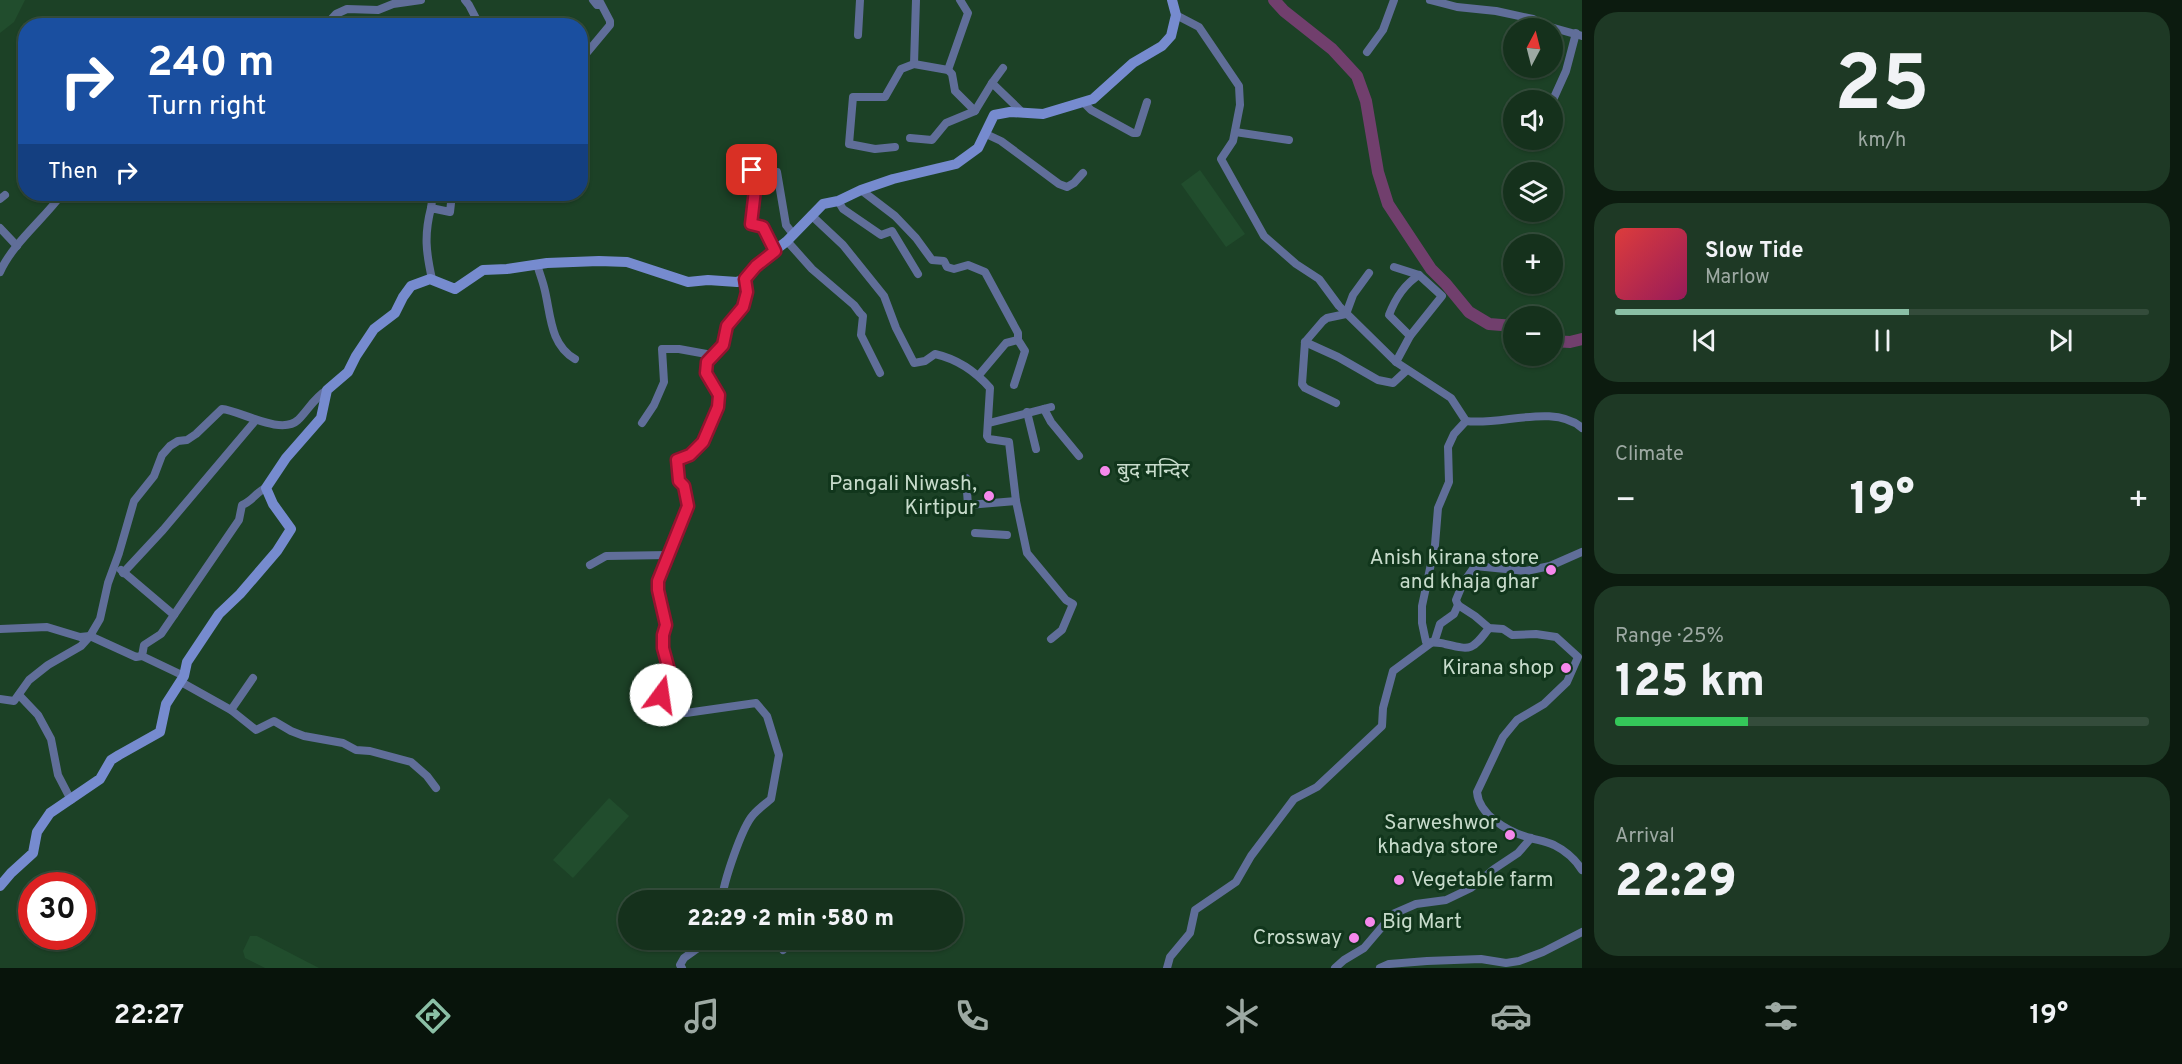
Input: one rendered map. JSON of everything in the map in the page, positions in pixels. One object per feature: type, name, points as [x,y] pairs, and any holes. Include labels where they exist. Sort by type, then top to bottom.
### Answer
[{"type":"street","points":[[332,18],[347,9],[378,10],[393,4],[421,0]]},
{"type":"street","points":[[465,0],[476,18]]},
{"type":"street","points":[[858,35],[860,0]]},
{"type":"street","points":[[914,64],[916,0]]},
{"type":"street","points":[[948,70],[968,13],[960,0]]},
{"type":"street","points":[[0,699],[14,701],[29,680],[48,665],[81,646],[90,636],[100,619],[108,583],[134,501],[154,476],[162,455],[170,446],[196,434],[222,409],[229,409],[255,421],[281,424],[297,421],[316,397],[348,372],[374,329],[395,313],[411,286],[430,279],[455,289],[483,270],[537,264],[620,261],[688,282],[708,280],[736,282],[745,279],[823,204],[838,201],[893,179],[956,164],[978,148],[993,115],[1010,112],[1043,114],[1094,99],[1134,63],[1162,46],[1171,36],[1176,15],[1172,0]]},
{"type":"street","points":[[1367,52],[1383,30],[1394,0]]},
{"type":"street","points":[[1430,0],[1533,19],[1542,26],[1579,34],[1557,90]]},
{"type":"street","points":[[588,51],[610,25],[599,1]]},
{"type":"street","points":[[1176,15],[1198,27],[1239,86],[1240,105],[1233,141],[1221,159],[1264,236],[1296,264],[1319,279],[1346,314],[1396,362],[1451,398],[1466,421],[1479,423],[1510,418],[1563,417],[1582,428]]},
{"type":"street","points":[[895,147],[875,149],[849,144],[852,102],[853,97],[885,97],[901,69],[914,64],[948,70],[952,74],[955,91],[975,111]]},
{"type":"street","points":[[910,138],[932,140],[946,123],[975,111],[1004,68]]},
{"type":"street","points":[[992,83],[1024,114]]},
{"type":"street","points":[[1083,102],[1091,110],[1133,134],[1137,133],[1147,102]]},
{"type":"street","points":[[1235,132],[1289,140]]},
{"type":"street","points":[[986,134],[1001,141],[1059,184],[1067,187],[1083,174]]},
{"type":"street","points":[[749,151],[755,190],[751,224],[763,227],[775,251]]},
{"type":"street","points":[[777,172],[790,238],[812,269],[854,305],[863,316],[861,335],[880,373]]},
{"type":"street","points":[[861,190],[895,216],[916,237],[932,260],[944,261],[947,267],[954,269],[968,265],[985,272],[1018,333],[1018,340],[1025,351],[1014,385]]},
{"type":"street","points":[[0,272],[6,258],[56,201]]},
{"type":"street","points":[[430,279],[432,279],[426,255],[425,230],[432,201]]},
{"type":"street","points":[[431,208],[450,212],[451,201]]},
{"type":"street","points":[[838,201],[843,209],[881,235],[892,231],[918,274]]},
{"type":"street","points":[[811,215],[843,244],[884,296],[896,328],[914,363],[925,361],[935,354],[951,358],[979,375],[990,388],[987,438],[1009,442],[1016,501],[1030,558],[1066,600],[1073,604],[1062,630],[1051,639]]},
{"type":"street","points":[[0,228],[17,246]]},
{"type":"street","points":[[537,264],[553,331],[566,354],[575,359]]},
{"type":"street","points":[[1394,267],[1419,274],[1442,296],[1410,336],[1396,362]]},
{"type":"street","points":[[1346,314],[1353,295],[1369,273]]},
{"type":"street","points":[[1410,336],[1389,315],[1402,290],[1419,274]]},
{"type":"street","points":[[723,890],[738,845],[751,816],[771,799],[779,755],[767,716],[756,703],[686,713],[666,710],[659,705],[669,670],[663,648],[666,625],[658,581],[688,506],[684,486],[679,481],[677,460],[690,455],[703,442],[718,407],[719,395],[706,373],[707,362],[723,345],[727,326],[743,307],[747,292],[745,279]]},
{"type":"street","points":[[1336,403],[1305,388],[1302,384],[1305,342],[1323,321],[1332,316],[1346,314]]},
{"type":"street","points":[[979,375],[1006,343],[1018,340]]},
{"type":"street","points":[[1305,342],[1338,357],[1378,380],[1393,383],[1407,370]]},
{"type":"street","points":[[642,423],[654,405],[664,382],[662,349],[679,349],[712,355]]},
{"type":"street","points":[[142,656],[144,645],[161,634],[239,520],[242,505],[252,501],[261,490],[266,488],[286,458],[321,418],[327,390]]},
{"type":"street","points":[[989,423],[1048,408],[1051,422],[1079,456]]},
{"type":"street","points":[[1027,412],[1036,449]]},
{"type":"street","points":[[123,573],[163,530],[255,421]]},
{"type":"street","points":[[1466,421],[1454,434],[1448,447],[1449,482],[1438,508],[1435,545],[1422,606],[1424,633],[1426,642],[1438,642],[1463,649],[1472,647],[1489,628]]},
{"type":"street","points":[[966,478],[968,505],[1016,501]]},
{"type":"street","points":[[0,886],[33,853],[38,832],[50,813],[100,779],[111,760],[160,732],[166,704],[183,679],[187,662],[219,614],[240,594],[277,551],[291,529],[273,504],[266,488]]},
{"type":"street","points":[[975,533],[1007,535]]},
{"type":"street","points":[[1582,552],[1550,566],[1526,571],[1475,566],[1463,583],[1456,600],[1458,605],[1489,628],[1503,629],[1512,635],[1536,634],[1556,637],[1578,657],[1567,682],[1544,704],[1517,720],[1503,737],[1477,792],[1486,814],[1515,832],[1560,848],[1571,856],[1582,870]]},
{"type":"street","points":[[590,565],[606,556],[669,555]]},
{"type":"street","points":[[115,566],[174,615]]},
{"type":"street","points":[[1167,968],[1170,957],[1190,933],[1195,910],[1236,882],[1251,856],[1294,799],[1317,787],[1382,726],[1383,708],[1394,671],[1431,643],[1437,635],[1440,624],[1454,614],[1458,605]]},
{"type":"street","points":[[0,629],[47,627],[80,637],[90,636],[136,657],[142,656],[183,679],[231,710],[256,730],[274,721],[304,736],[343,743],[356,750],[381,753],[411,762],[427,776],[436,788]]},
{"type":"street","points":[[231,710],[253,678]]},
{"type":"street","points":[[19,695],[38,716],[51,739],[58,775],[71,800]]},
{"type":"street","points":[[1335,968],[1364,948],[1393,914],[1416,904],[1446,900],[1471,888],[1518,853],[1531,838]]},
{"type":"street","points":[[1380,968],[1389,964],[1427,961],[1481,959],[1506,963],[1519,961],[1543,952],[1582,932]]},
{"type":"street","points":[[682,968],[680,964],[684,958],[697,950]]},
{"type":"shaded area","points":[[0,0],[25,0],[14,22],[0,33]]},
{"type":"shaded area","points":[[1200,170],[1245,234],[1226,247],[1181,184]]},
{"type":"shaded area","points":[[609,798],[629,816],[573,878],[553,860]]},
{"type":"shaded area","points":[[250,936],[257,936],[319,968],[265,968],[245,958],[243,951]]},
{"type":"waterway","points":[[1274,0],[1284,11],[1332,49],[1357,76],[1366,101],[1378,172],[1388,204],[1431,269],[1469,312],[1489,324],[1503,325]]},
{"type":"waterway","points":[[1563,342],[1582,339]]},
{"type":"place","name":"बुद मन्दिर","points":[[1105,471]]},
{"type":"place","name":"Pangali Niwash, Kirtipur","points":[[989,496]]},
{"type":"place","name":"Anish kirana store and khaja ghar","points":[[1551,570]]},
{"type":"place","name":"Kirana shop","points":[[1566,668]]},
{"type":"place","name":"Sarweshwor khadya store","points":[[1510,835]]},
{"type":"place","name":"Vegetable farm","points":[[1399,880]]},
{"type":"place","name":"Big Mart","points":[[1370,922]]},
{"type":"place","name":"Crossway","points":[[1354,938]]},
{"type":"route","points":[[661,695],[669,670],[663,648],[666,625],[658,581],[688,506],[684,486],[679,481],[677,460],[690,455],[703,442],[718,407],[719,395],[706,373],[707,362],[723,345],[727,326],[743,307],[747,292],[745,279],[756,266],[775,251],[763,227],[751,224],[755,190],[752,170]]}]
